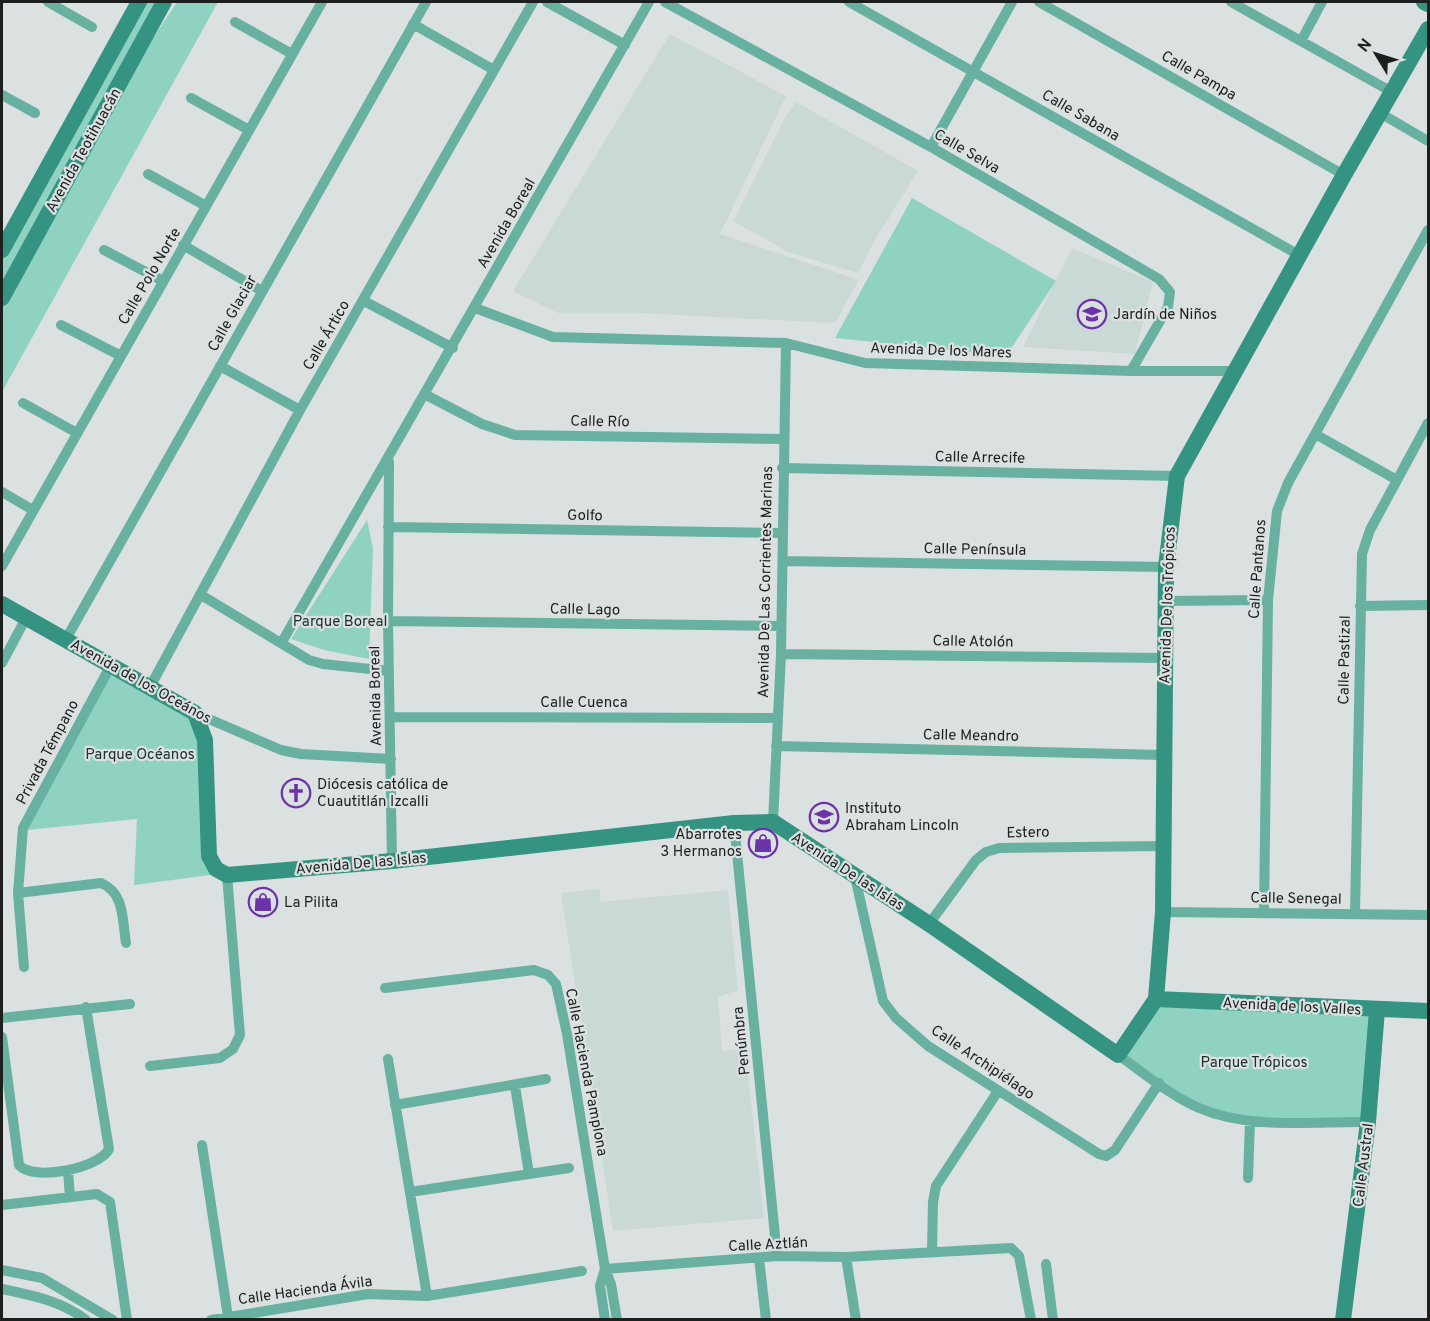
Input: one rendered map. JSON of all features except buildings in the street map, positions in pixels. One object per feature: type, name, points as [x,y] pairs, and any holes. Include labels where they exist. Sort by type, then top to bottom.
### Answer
[{"type":"street","points":[[48,2],[93,27]]},
{"type":"street","name":"Avenida Teotihuacán","points":[[2,250],[139,2]]},
{"type":"street","name":"Avenida Teotihuacán","points":[[2,298],[164,2]]},
{"type":"street","name":"Calle Polo Norte","points":[[2,566],[322,2]]},
{"type":"street","name":"Calle Glaciar","points":[[66,639],[426,2]]},
{"type":"street","name":"Calle Ártico","points":[[150,687],[300,410],[533,2]]},
{"type":"street","points":[[547,2],[625,45]]},
{"type":"street","name":"Avenida Boreal","points":[[282,642],[650,2]]},
{"type":"street","name":"Calle Selva","points":[[665,2],[931,147],[1159,279],[1170,292],[1168,308],[1131,371]]},
{"type":"street","name":"Calle Sabana","points":[[849,2],[1299,255]]},
{"type":"street","points":[[931,147],[1012,2]]},
{"type":"street","name":"Calle Pampa","points":[[1039,2],[1344,175]]},
{"type":"street","points":[[1231,2],[1392,92]]},
{"type":"street","points":[[1301,41],[1322,2]]},
{"type":"street","points":[[1424,2],[1428,4]]},
{"type":"street","points":[[235,22],[292,54]]},
{"type":"street","points":[[413,24],[494,70]]},
{"type":"street","name":"Avenida De los Trópicos","points":[[1118,1055],[1156,999],[1163,912],[1166,567],[1177,476],[1299,255],[1428,29]]},
{"type":"street","points":[[2,94],[35,113]]},
{"type":"street","points":[[191,98],[249,130]]},
{"type":"street","points":[[1380,113],[1428,141]]},
{"type":"street","points":[[148,174],[206,206]]},
{"type":"street","name":"Calle Pantanos","points":[[1263,912],[1268,600],[1277,511],[1288,483],[1428,230]]},
{"type":"street","points":[[183,245],[262,291]]},
{"type":"street","points":[[104,250],[163,281]]},
{"type":"street","points":[[364,301],[453,348]]},
{"type":"street","name":"Avenida De los Mares","points":[[475,308],[553,336],[786,343],[865,363],[1131,371],[1234,371]]},
{"type":"street","points":[[61,325],[121,356]]},
{"type":"street","name":"Avenida De Las Corrientes Marinas","points":[[773,822],[781,654],[782,439],[786,343]]},
{"type":"street","points":[[220,366],[300,410]]},
{"type":"street","name":"Calle Río","points":[[426,395],[482,424],[515,435],[782,439]]},
{"type":"street","points":[[23,403],[77,433]]},
{"type":"street","name":"Calle Pastizal","points":[[1355,914],[1362,554],[1370,530],[1428,423]]},
{"type":"street","points":[[1315,434],[1397,480]]},
{"type":"street","name":"Avenida Boreal","points":[[389,459],[388,621],[392,861]]},
{"type":"street","name":"Calle Arrecife","points":[[782,468],[1177,476]]},
{"type":"street","points":[[2,492],[33,510]]},
{"type":"street","name":"Golfo","points":[[388,527],[782,533]]},
{"type":"street","name":"Calle Península","points":[[783,561],[1166,567]]},
{"type":"street","points":[[201,595],[309,660],[323,664],[389,670]]},
{"type":"street","points":[[1166,601],[1268,600]]},
{"type":"street","name":"Avenida de los Oceános","points":[[2,604],[195,713],[281,750],[301,754],[391,759]]},
{"type":"street","points":[[1360,606],[1428,605]]},
{"type":"street","points":[[2,663],[26,618]]},
{"type":"street","name":"Calle Lago","points":[[388,621],[781,626]]},
{"type":"street","name":"Calle Atolón","points":[[781,654],[1165,658]]},
{"type":"street","name":"Privada Témpano","points":[[24,967],[18,893],[23,828],[111,665]]},
{"type":"street","points":[[150,1066],[220,1058],[233,1049],[240,1035],[228,875],[216,868],[209,856],[205,740],[195,713]]},
{"type":"street","name":"Calle Cuenca","points":[[391,717],[778,718]]},
{"type":"street","name":"Calle Meandro","points":[[776,746],[1164,755]]},
{"type":"street","name":"Avenida De las Islas","points":[[228,875],[392,861],[734,823],[773,822],[929,924],[1198,1108],[1250,1121],[1368,1122]]},
{"type":"street","name":"Penúmbra","points":[[734,823],[777,1256]]},
{"type":"street","name":"Estero","points":[[929,924],[976,860],[986,852],[999,848],[1164,846]]},
{"type":"street","name":"Calle Archipiélago","points":[[855,877],[883,1001],[896,1018],[928,1046],[1106,1156],[1115,1150],[1159,1083]]},
{"type":"street","points":[[18,893],[101,883],[112,888],[119,898],[126,943]]},
{"type":"street","name":"Calle Senegal","points":[[1163,912],[1428,915]]},
{"type":"street","name":"Calle Hacienda Pamplona","points":[[384,987],[534,970],[548,975],[556,984],[571,1056],[605,1269],[611,1284],[617,1320]]},
{"type":"street","name":"Avenida de los Valles","points":[[1156,999],[1428,1011]]},
{"type":"street","points":[[2,1018],[86,1007],[130,1004]]},
{"type":"street","points":[[2,1037],[19,1165],[27,1170],[68,1171],[102,1158],[109,1149],[86,1007]]},
{"type":"street","name":"Calle Austral","points":[[1343,1320],[1368,1122],[1377,1010]]},
{"type":"street","points":[[388,1059],[427,1296]]},
{"type":"street","points":[[395,1104],[546,1080]]},
{"type":"street","points":[[515,1086],[529,1174]]},
{"type":"street","points":[[933,1252],[933,1202],[936,1186],[998,1091]]},
{"type":"street","points":[[1248,1178],[1250,1121]]},
{"type":"street","points":[[202,1145],[228,1317]]},
{"type":"street","points":[[410,1192],[569,1168]]},
{"type":"street","points":[[68,1171],[70,1197]]},
{"type":"street","points":[[2,1206],[98,1194],[110,1202],[129,1317]]},
{"type":"street","name":"Calle Aztlán","points":[[605,1269],[777,1256],[846,1257],[1011,1248],[1017,1250],[1031,1320]]},
{"type":"street","points":[[846,1257],[856,1320]]},
{"type":"street","points":[[759,1258],[766,1320]]},
{"type":"street","points":[[1046,1264],[1053,1320]]},
{"type":"street","name":"Calle Hacienda Pamplona","points":[[605,1269],[600,1286],[605,1320]]},
{"type":"street","points":[[2,1270],[42,1278],[112,1320]]},
{"type":"street","name":"Calle Hacienda Ávila","points":[[211,1320],[368,1294],[427,1296],[582,1271]]},
{"type":"street","points":[[2,1288],[35,1296],[74,1310],[86,1320]]},
{"type":"shaded area","points":[[670,34],[786,96],[720,234],[859,280],[835,323],[639,313],[558,313],[513,291]]},
{"type":"shaded area","points":[[796,102],[918,171],[873,243],[858,273],[788,252],[733,221],[785,117]]},
{"type":"shaded area","name":"Jardín de Niños","points":[[1072,248],[1153,282],[1135,354],[1023,347]]},
{"type":"shaded area","points":[[600,889],[600,902],[728,890],[738,990],[718,997],[722,1051],[745,1049],[764,1218],[613,1231],[561,893]]},
{"type":"green space","points":[[141,2],[162,2],[2,294],[2,255]]},
{"type":"green space","points":[[177,2],[218,2],[2,392],[2,307],[134,67]]},
{"type":"green space","points":[[912,198],[1056,281],[1006,356],[835,338]]},
{"type":"green space","name":"Parque Boreal","points":[[367,520],[373,548],[369,659],[324,650],[291,639]]},
{"type":"green space","name":"Parque Océanos","points":[[114,666],[207,718],[218,874],[134,885],[137,819],[27,830]]},
{"type":"green space","name":"Parque Trópicos","points":[[1159,1000],[1375,1011],[1367,1119],[1250,1119],[1197,1106],[1121,1056]]},
{"type":"place","name":"Jardín de Niños","points":[[1092,314]]},
{"type":"place","name":"Diócesis católica de Cuautitlán Izcalli","points":[[296,793]]},
{"type":"place","name":"Instituto Abraham Lincoln","points":[[824,817]]},
{"type":"place","name":"Abarrotes 3 Hermanos","points":[[763,843]]},
{"type":"place","name":"La Pilita","points":[[263,902]]}]
